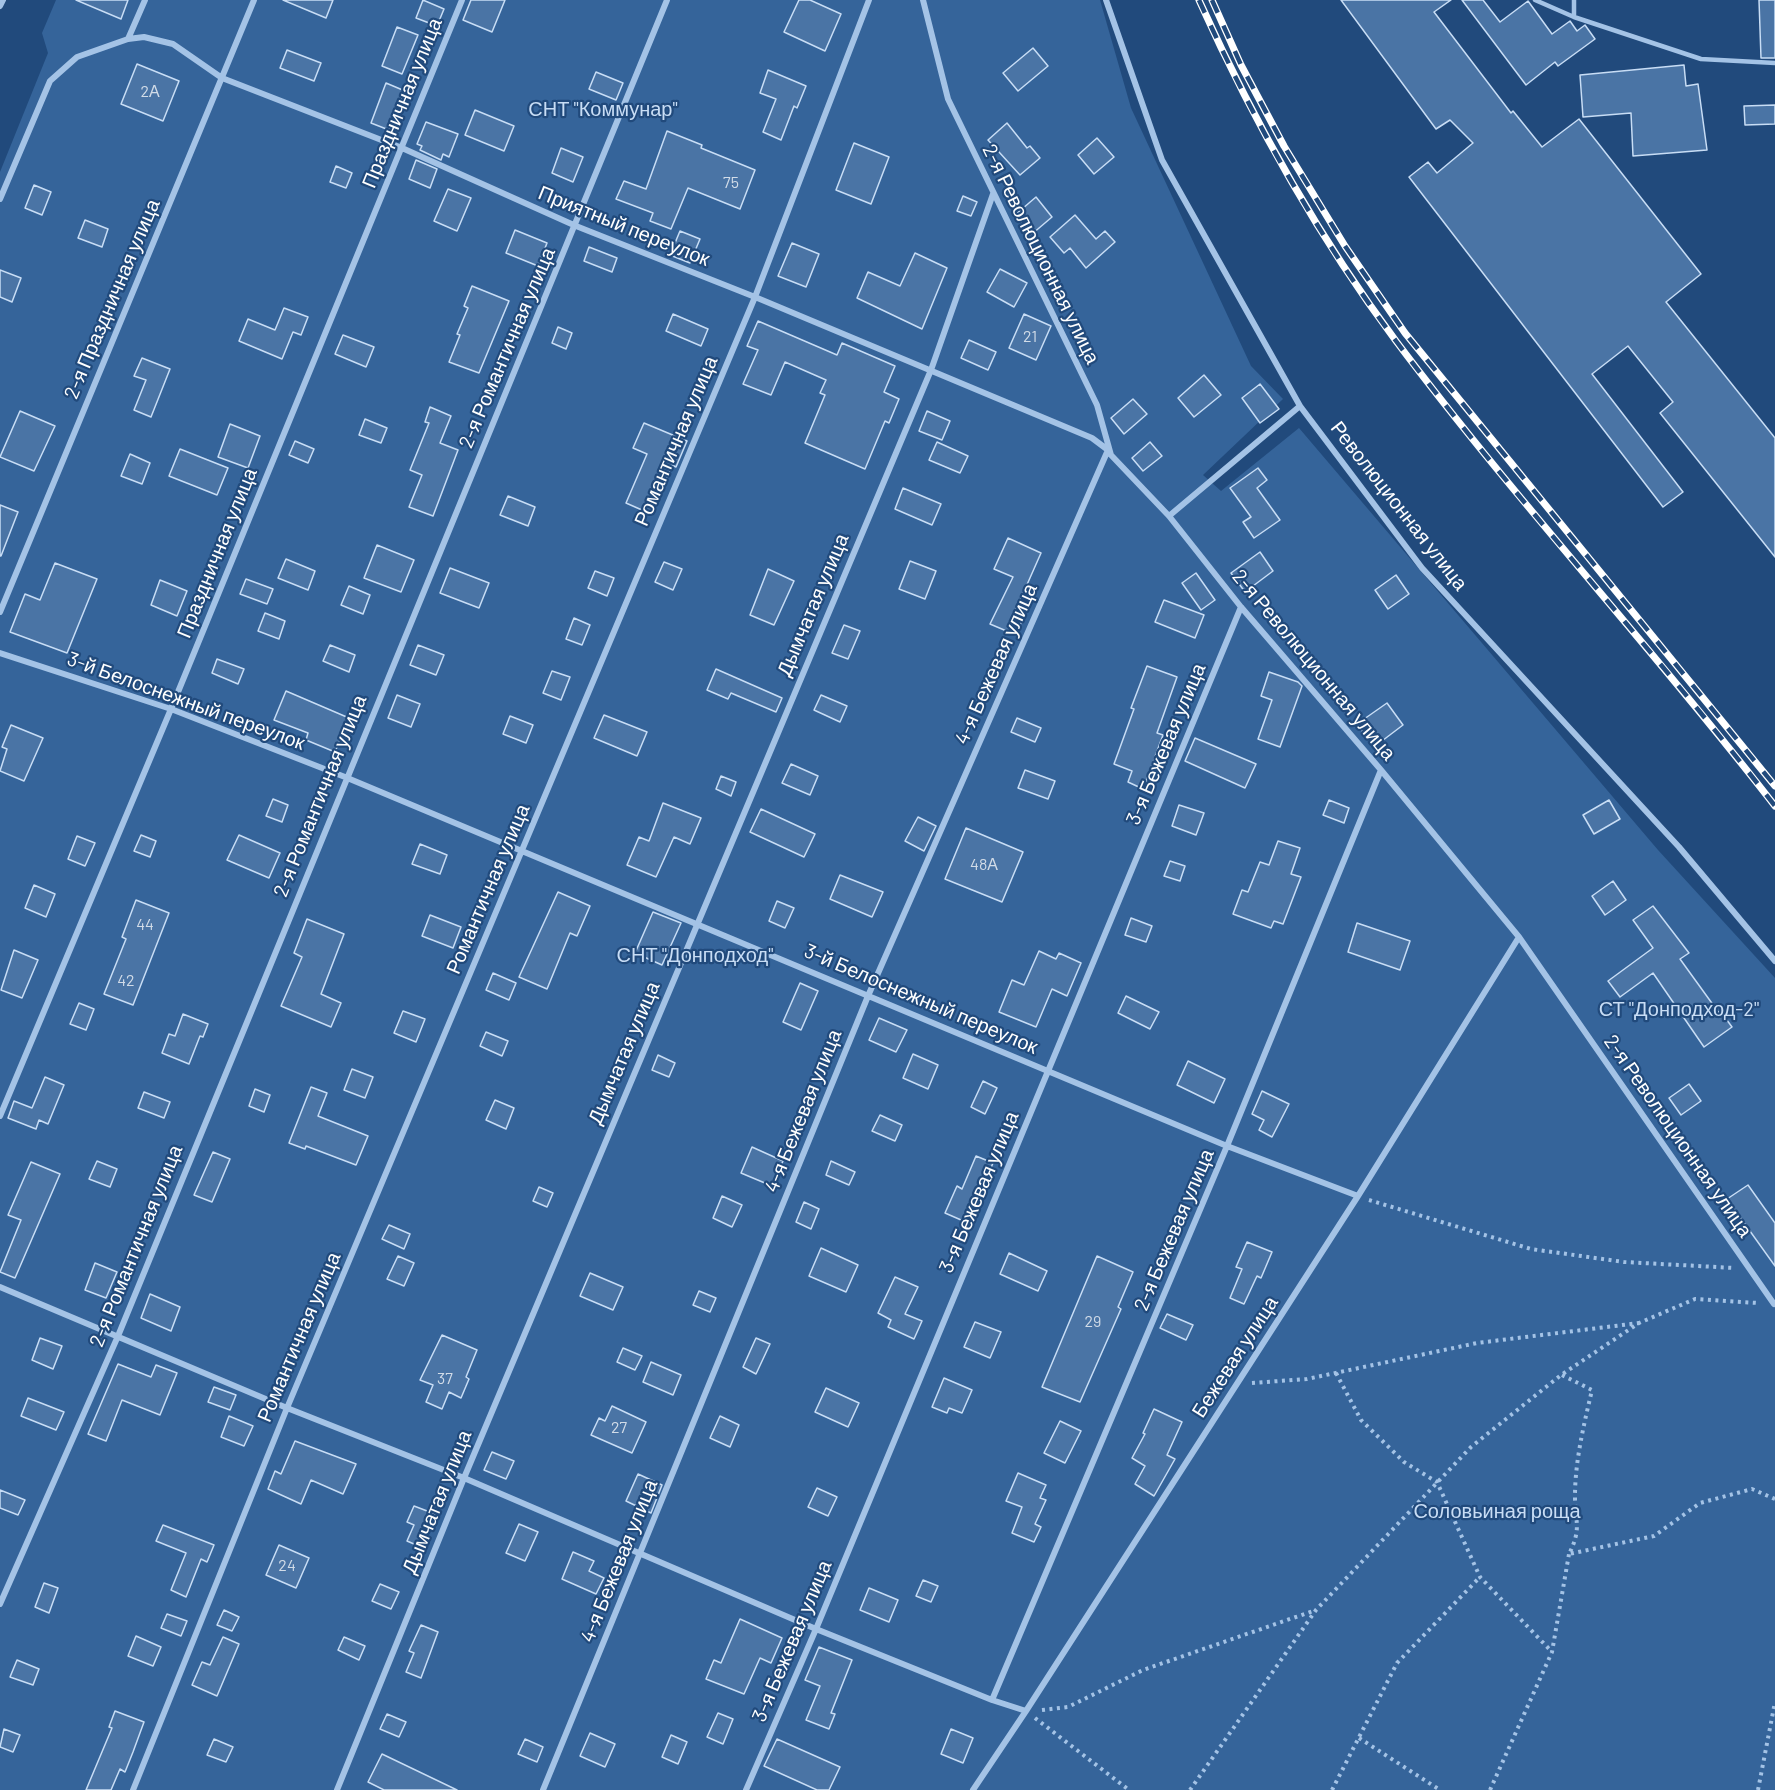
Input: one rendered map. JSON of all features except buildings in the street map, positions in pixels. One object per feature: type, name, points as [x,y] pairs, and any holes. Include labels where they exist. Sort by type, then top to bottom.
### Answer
[{"type":"street","points":[[0,6],[3,0]]},
{"type":"street","points":[[0,199],[50,81],[77,57],[128,39],[145,0]]},
{"type":"street","name":"2-я Праздничная улица","points":[[0,612],[254,0]]},
{"type":"street","name":"Праздничная улица","points":[[0,1116],[171,709],[462,0]]},
{"type":"street","name":"2-я Романтичная улица","points":[[0,1604],[118,1336],[345,777],[576,226],[667,0]]},
{"type":"street","name":"Романтичная улица","points":[[133,1790],[287,1408],[755,297],[869,0]]},
{"type":"street","name":"2-я Революционная улица","points":[[924,0],[948,99],[1097,405],[1108,450],[1169,516],[1241,607],[1381,770],[1519,937],[1775,1303]]},
{"type":"street","name":"Революционная улица","points":[[1106,0],[1162,160],[1300,406],[1422,568],[1679,847],[1775,961]]},
{"type":"street","name":"Приятный переулок","points":[[128,39],[144,37],[173,44],[222,78],[402,148],[576,226],[931,370],[1092,438],[1108,450]]},
{"type":"street","name":"Дымчатая улица","points":[[337,1790],[464,1478],[931,370],[993,194]]},
{"type":"street","points":[[1169,516],[1300,406]]},
{"type":"street","name":"4-я Бежевая улица","points":[[543,1790],[868,996],[1108,450]]},
{"type":"street","name":"3-я Бежевая улица","points":[[746,1790],[816,1629],[1241,607]]},
{"type":"street","name":"3-й Белоснежный переулок","points":[[0,653],[171,709],[345,777],[697,922],[1227,1146],[1358,1196]]},
{"type":"street","name":"2-я Бежевая улица","points":[[992,1700],[1227,1146],[1381,770]]},
{"type":"street","name":"Бежевая улица","points":[[973,1790],[1358,1196],[1519,937]]},
{"type":"street","points":[[0,1287],[287,1408],[464,1478],[816,1629],[992,1700],[1026,1711]]},
{"type":"lane","points":[[1535,0],[1574,17],[1701,59],[1775,63]]},
{"type":"lane","points":[[1574,0],[1574,17]]},
{"type":"path","points":[[1358,1196],[1531,1249],[1624,1262],[1690,1263],[1750,1269]]},
{"type":"path","points":[[1190,1790],[1316,1610],[1471,1447],[1561,1375],[1640,1323],[1695,1299],[1775,1303]]},
{"type":"path","points":[[1237,1384],[1307,1379],[1478,1343],[1640,1323]]},
{"type":"path","points":[[1336,1373],[1361,1420],[1404,1462],[1437,1482],[1480,1577],[1552,1652]]},
{"type":"path","points":[[1490,1790],[1552,1652],[1569,1554],[1578,1536],[1575,1495],[1584,1422],[1592,1390],[1561,1375]]},
{"type":"path","points":[[1569,1554],[1654,1536],[1701,1503],[1752,1490],[1775,1499]]},
{"type":"path","points":[[1332,1790],[1397,1663],[1480,1577]]},
{"type":"path","points":[[1026,1711],[1068,1707],[1143,1670],[1316,1610]]},
{"type":"path","points":[[1758,1790],[1775,1702]]},
{"type":"path","points":[[1026,1711],[1130,1790]]},
{"type":"path","points":[[1359,1738],[1440,1790]]},
{"type":"green space","name":"СНТ \"Донподход\"","points":[[56,0],[1100,0],[1131,108],[1251,366],[1283,399],[1203,475],[1221,491],[1299,428],[1658,850],[1775,978],[1775,1790],[0,1790],[0,172],[48,53],[42,33]]},
{"type":"railway","points":[[1199,0],[1264,133],[1313,218],[1367,301],[1489,459],[1729,747],[1775,806]]},
{"type":"railway","points":[[1212,0],[1241,65],[1284,146],[1345,246],[1405,333],[1775,786]]},
{"type":"park label","name":"СНТ \"Коммунар\"","points":[[603,109]]},
{"type":"park label","name":"СТ \"Донподход-2\"","points":[[1679,1009]]},
{"type":"park label","name":"Соловьиная роща","points":[[1497,1511]]}]
